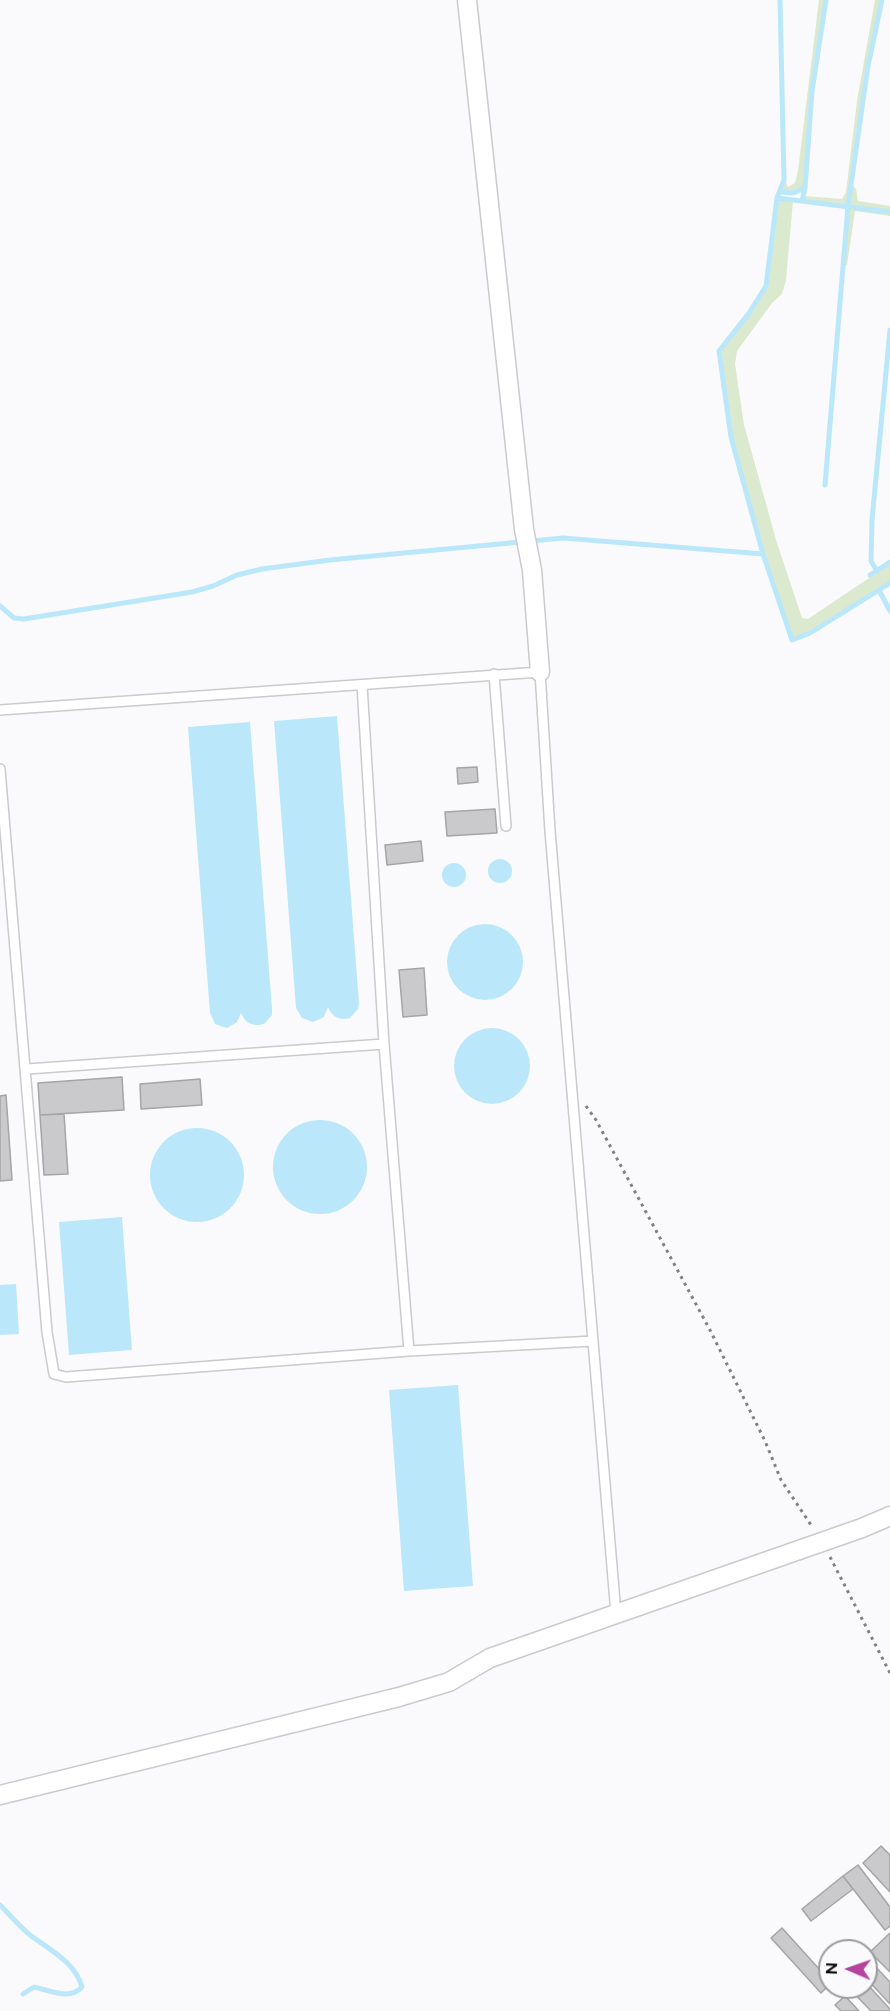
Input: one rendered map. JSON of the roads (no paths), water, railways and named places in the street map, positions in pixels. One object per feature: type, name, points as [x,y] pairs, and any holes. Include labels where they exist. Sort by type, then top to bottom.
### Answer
[{"type":"street","points":[[467,0],[524,529],[532,570],[540,672]]},
{"type":"street","points":[[0,1795],[399,1697],[449,1682],[490,1658],[890,1516]]},
{"type":"lane","points":[[0,710],[540,672],[550,831],[616,1614]]},
{"type":"lane","points":[[494,674],[506,826]]},
{"type":"lane","points":[[362,685],[384,1044],[409,1351]]},
{"type":"lane","points":[[0,769],[27,1069],[47,1332],[54,1374],[66,1377],[409,1351],[593,1341]]},
{"type":"lane","points":[[27,1069],[384,1044]]},
{"type":"water","points":[[337,716],[359,1003],[358,1009],[350,1018],[337,1017],[328,1007],[324,1017],[313,1022],[302,1018],[296,1008],[274,721]]},
{"type":"water","points":[[250,722],[272,1015],[264,1024],[256,1025],[247,1022],[241,1013],[237,1022],[227,1028],[215,1024],[210,1013],[188,727]]},
{"type":"water","points":[[500,859],[505,860],[511,866],[511,876],[505,882],[500,883],[495,882],[489,876],[488,871],[489,866],[495,860]]},
{"type":"water","points":[[454,863],[459,864],[465,870],[465,880],[459,886],[454,887],[449,886],[443,880],[442,875],[443,870],[449,864]]},
{"type":"water","points":[[485,924],[499,927],[512,935],[520,948],[523,962],[520,976],[512,989],[499,997],[485,1000],[471,997],[458,989],[450,976],[447,962],[450,948],[458,935],[471,927]]},
{"type":"water","points":[[492,1028],[506,1031],[519,1039],[527,1052],[530,1066],[527,1080],[519,1093],[506,1101],[492,1104],[478,1101],[465,1093],[457,1080],[454,1066],[457,1052],[465,1039],[478,1031]]},
{"type":"water","points":[[320,1120],[338,1123],[353,1134],[364,1149],[367,1167],[364,1185],[353,1200],[338,1211],[320,1214],[302,1211],[287,1200],[276,1185],[273,1167],[276,1149],[287,1134],[302,1123]]},
{"type":"water","points":[[197,1128],[215,1131],[230,1142],[241,1157],[244,1175],[241,1193],[230,1208],[215,1219],[197,1222],[179,1219],[164,1208],[153,1193],[150,1175],[153,1157],[164,1142],[179,1131]]},
{"type":"water","points":[[122,1217],[132,1350],[69,1355],[59,1222]]},
{"type":"water","points":[[16,1284],[19,1334],[0,1335],[0,1285]]},
{"type":"water","points":[[458,1385],[473,1586],[404,1591],[389,1390]]},
{"type":"waterway","points":[[780,0],[784,180],[777,198],[766,286],[749,313],[719,351],[731,437],[763,554],[792,640],[810,633],[890,583]]},
{"type":"waterway","points":[[802,201],[805,188],[812,91],[826,0]]},
{"type":"waterway","points":[[825,485],[848,206],[868,66],[882,0]]},
{"type":"waterway","points":[[780,192],[793,193],[805,188]]},
{"type":"waterway","points":[[777,198],[890,212]]},
{"type":"waterway","points":[[877,571],[871,561],[872,520],[890,330]]},
{"type":"waterway","points":[[0,606],[14,618],[24,619],[192,592],[213,586],[237,575],[262,569],[330,560],[563,538],[763,554]]},
{"type":"waterway","points":[[870,575],[890,562]]},
{"type":"waterway","points":[[879,590],[890,611]]},
{"type":"waterway","points":[[0,1905],[26,1932],[68,1964],[79,1978],[82,1987],[65,1994],[34,1987],[23,1994]]}]
